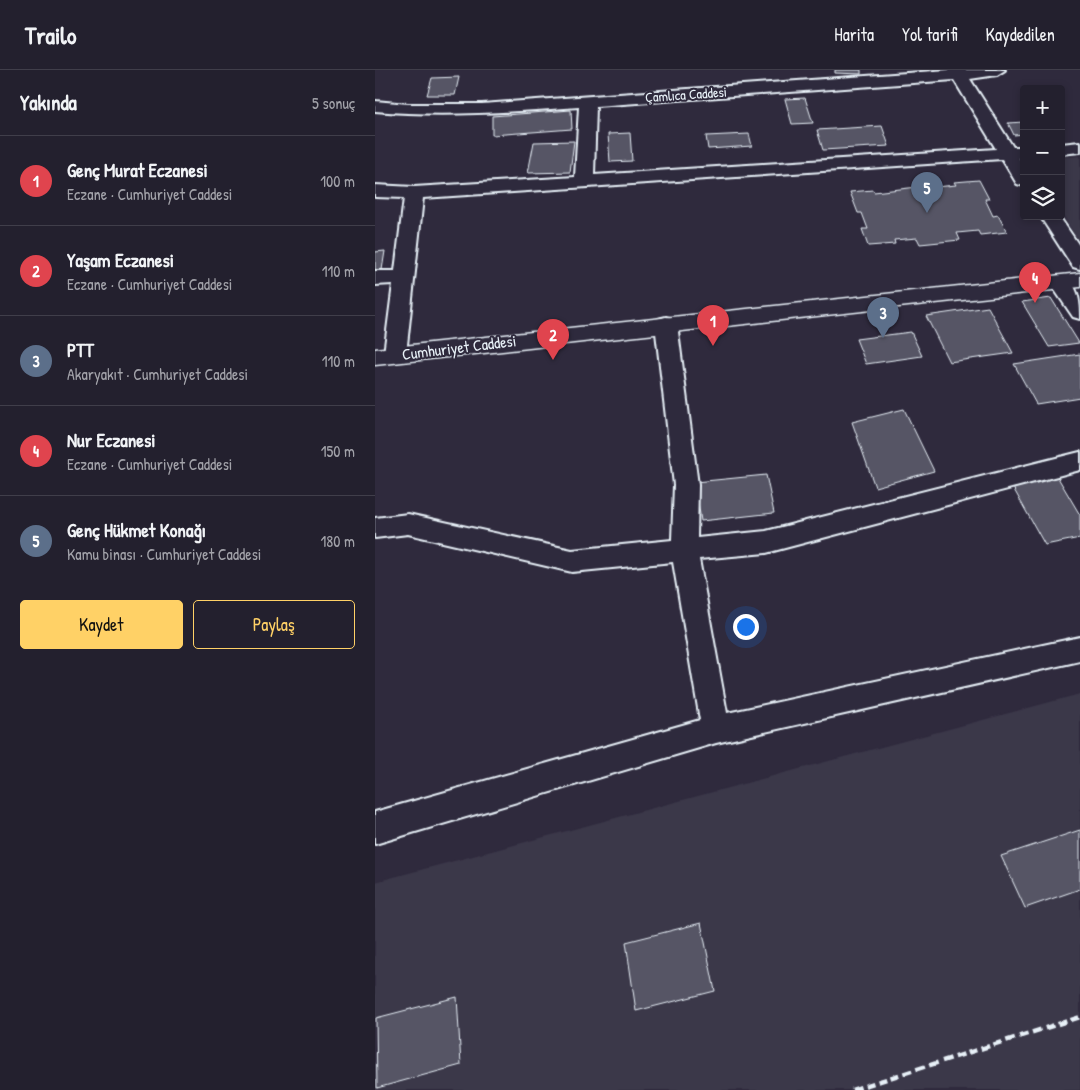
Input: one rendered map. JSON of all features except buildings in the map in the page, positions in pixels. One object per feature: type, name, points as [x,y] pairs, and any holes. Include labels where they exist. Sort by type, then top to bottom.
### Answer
[{"type":"main road","name":"Cumhuriyet Caddesi","points":[[385,356],[1070,281]]},
{"type":"street","name":"Çamlıca Caddesi","points":[[375,106],[409,109],[482,109],[997,70]]},
{"type":"street","points":[[958,72],[1015,153],[1022,175]]},
{"type":"street","points":[[584,182],[588,101]]},
{"type":"street","points":[[1065,149],[1080,147]]},
{"type":"street","points":[[375,191],[414,193],[1015,153]]},
{"type":"street","points":[[385,356],[404,276],[414,193]]},
{"type":"street","points":[[1052,220],[1080,262]]},
{"type":"street","points":[[375,278],[404,276]]},
{"type":"street","points":[[1070,281],[1080,312]]},
{"type":"street","points":[[666,324],[686,485],[684,550],[716,729]]},
{"type":"street","points":[[375,528],[407,524],[572,561],[766,542],[1080,461]]},
{"type":"street","points":[[375,826],[716,729],[1080,649]]},
{"type":"shaded area","points":[[1080,156],[1080,244],[1065,219],[1065,157]]},
{"type":"shaded area","points":[[1080,694],[1080,1090],[375,1090],[375,882]]},
{"type":"railway","points":[[852,1090],[1080,1017]]},
{"type":"place","name":"Genç Hükmet Konağı","points":[[927,213]]},
{"type":"place","name":"Nur Eczanesi","points":[[1035,303]]},
{"type":"place","name":"PTT","points":[[883,338]]},
{"type":"place","name":"Genç Murat Eczanesi","points":[[713,346]]},
{"type":"place","name":"Yaşam Eczanesi","points":[[553,360]]}]
